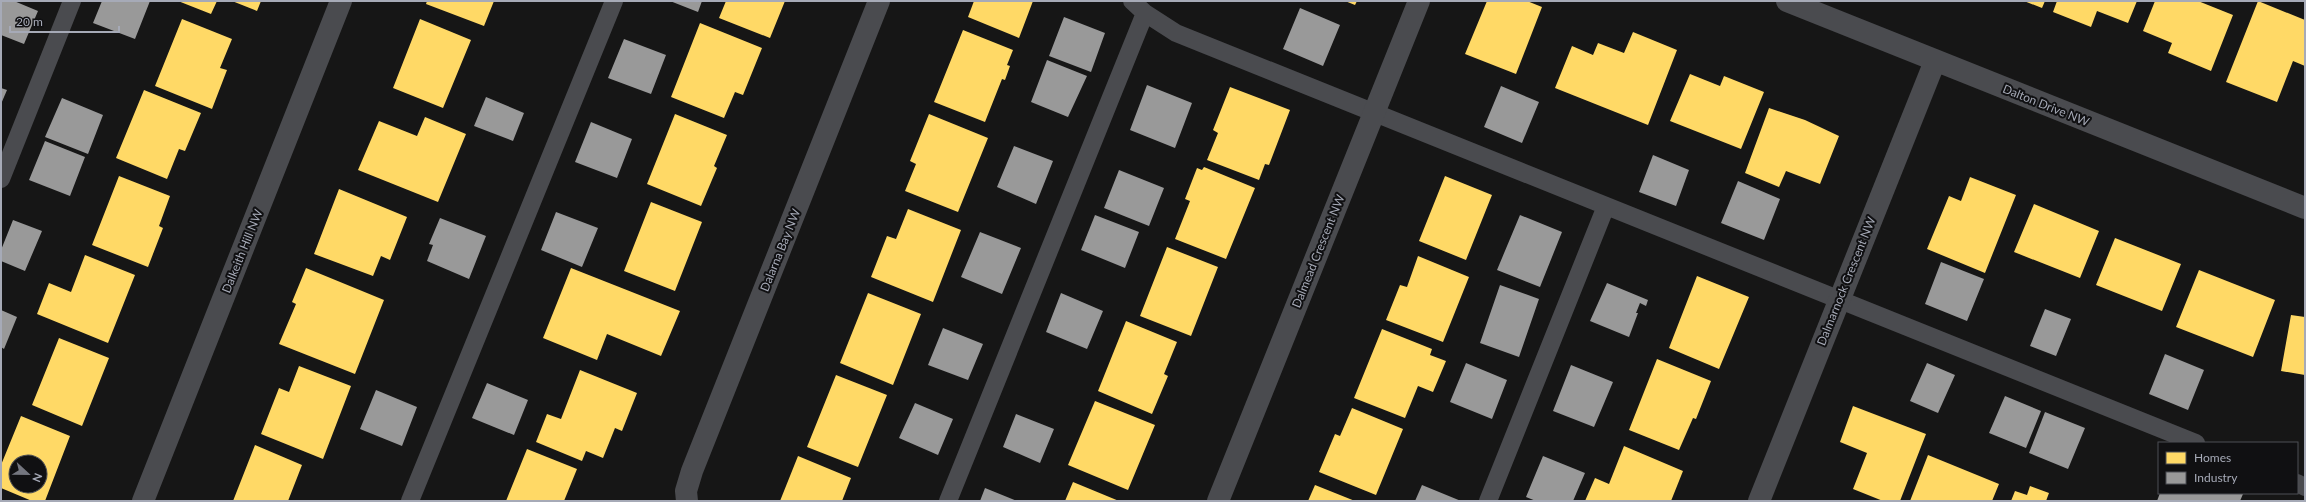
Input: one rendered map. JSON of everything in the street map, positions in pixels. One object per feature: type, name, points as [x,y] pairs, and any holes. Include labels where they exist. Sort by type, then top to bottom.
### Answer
[{"type":"street","name":"Dalkeith Hill NW","points":[[143,501],[341,1]]},
{"type":"street","name":"Dalarna Bay NW","points":[[687,501],[686,491],[692,471],[879,1]]},
{"type":"street","name":"Dalmead Crescent NW","points":[[1218,501],[1419,1]]},
{"type":"street","name":"Dalton Drive NW","points":[[1787,1],[2305,208]]},
{"type":"street","name":"Dalmarnock Crescent NW","points":[[1759,501],[1935,61]]},
{"type":"lane","points":[[1,179],[72,1]]},
{"type":"lane","points":[[410,501],[614,1]]},
{"type":"lane","points":[[1132,1],[1145,13],[1176,33],[2194,442]]},
{"type":"lane","points":[[948,501],[1145,13]]},
{"type":"lane","points":[[1488,501],[1606,206]]},
{"type":"building: Homes","points":[[178,1],[217,1],[211,14]]},
{"type":"building: Homes","points":[[232,1],[261,1],[257,11]]},
{"type":"building: Homes","points":[[427,1],[494,1],[484,26],[426,4]]},
{"type":"building: Homes","points":[[726,1],[785,1],[770,38],[719,18]]},
{"type":"building: Homes","points":[[974,1],[1033,1],[1019,38],[968,17]]},
{"type":"building: Homes","points":[[1345,1],[1357,1],[1355,5]]},
{"type":"building: Homes","points":[[1487,1],[1527,1],[1542,7],[1516,74],[1465,54]]},
{"type":"building: Homes","points":[[2024,1],[2045,1],[2042,8]]},
{"type":"building: Homes","points":[[2057,1],[2137,1],[2128,23],[2097,11],[2091,27],[2053,12]]},
{"type":"building: Homes","points":[[2155,1],[2198,1],[2233,15],[2211,71],[2168,53],[2172,43],[2143,31]]},
{"type":"building: Homes","points":[[2258,1],[2305,20],[2305,66],[2293,61],[2277,102],[2226,82]]},
{"type":"building: Homes","points":[[182,19],[232,39],[220,68],[227,70],[212,109],[155,86]]},
{"type":"building: Homes","points":[[420,19],[471,40],[443,108],[393,88]]},
{"type":"building: Homes","points":[[700,23],[762,48],[743,95],[735,92],[724,118],[671,97]]},
{"type":"building: Homes","points":[[963,30],[1013,50],[1007,65],[1010,66],[1005,80],[1002,79],[985,122],[934,102]]},
{"type":"building: Homes","points":[[1633,32],[1677,50],[1648,125],[1555,88],[1572,46],[1593,55],[1598,43],[1624,53]]},
{"type":"building: Homes","points":[[1690,74],[1720,86],[1724,76],[1764,92],[1741,149],[1670,121]]},
{"type":"building: Homes","points":[[1230,87],[1290,110],[1269,165],[1265,164],[1259,180],[1207,160],[1218,133],[1213,130]]},
{"type":"building: Homes","points":[[144,90],[201,113],[185,151],[179,149],[167,179],[116,158]]},
{"type":"building: Homes","points":[[1769,108],[1805,120],[1839,136],[1820,184],[1786,171],[1779,187],[1745,173]]},
{"type":"building: Homes","points":[[675,114],[727,135],[714,166],[717,168],[701,206],[647,184]]},
{"type":"building: Homes","points":[[929,114],[988,138],[958,212],[905,191],[916,164],[910,161]]},
{"type":"building: Homes","points":[[425,117],[466,134],[438,202],[358,170],[379,121],[417,136]]},
{"type":"building: Homes","points":[[1204,167],[1255,188],[1226,259],[1175,239],[1190,201],[1185,199],[1197,168],[1202,170]]},
{"type":"building: Homes","points":[[119,176],[170,196],[159,226],[163,228],[148,267],[92,245]]},
{"type":"building: Homes","points":[[1445,176],[1492,195],[1466,260],[1419,241]]},
{"type":"building: Homes","points":[[1970,177],[2016,195],[1985,273],[1927,249],[1949,196],[1961,201]]},
{"type":"building: Homes","points":[[339,189],[407,217],[390,260],[381,256],[373,276],[314,254]]},
{"type":"building: Homes","points":[[651,202],[702,222],[675,291],[624,271]]},
{"type":"building: Homes","points":[[2034,204],[2099,231],[2080,278],[2014,252]]},
{"type":"building: Homes","points":[[908,209],[961,230],[933,302],[871,277],[887,236],[896,239]]},
{"type":"building: Homes","points":[[2115,238],[2181,264],[2162,311],[2096,285]]},
{"type":"building: Homes","points":[[1167,247],[1218,267],[1191,336],[1140,316]]},
{"type":"building: Homes","points":[[85,255],[135,275],[108,343],[37,314],[49,283],[71,292]]},
{"type":"building: Homes","points":[[1418,256],[1469,277],[1443,342],[1386,320],[1400,285],[1407,287]]},
{"type":"building: Homes","points":[[306,268],[384,300],[355,374],[279,344],[296,304],[292,302]]},
{"type":"building: Homes","points":[[571,268],[680,311],[661,356],[607,334],[597,360],[543,338]]},
{"type":"building: Homes","points":[[2199,270],[2275,300],[2253,357],[2176,327]]},
{"type":"building: Homes","points":[[1697,276],[1749,297],[1719,369],[1669,348]]},
{"type":"building: Homes","points":[[868,293],[921,314],[893,385],[840,363]]},
{"type":"building: Homes","points":[[2291,315],[2305,317],[2305,375],[2281,371]]},
{"type":"building: Homes","points":[[1126,321],[1177,342],[1164,374],[1168,376],[1152,414],[1098,391]]},
{"type":"building: Homes","points":[[1382,329],[1432,349],[1430,355],[1446,361],[1433,392],[1418,386],[1405,418],[1354,398]]},
{"type":"building: Homes","points":[[59,338],[109,358],[82,426],[32,405]]},
{"type":"building: Homes","points":[[1657,359],[1711,381],[1696,419],[1693,418],[1679,450],[1629,430]]},
{"type":"building: Homes","points":[[299,366],[351,386],[323,459],[261,434],[279,388],[289,392]]},
{"type":"building: Homes","points":[[580,370],[637,393],[622,431],[615,428],[603,458],[586,451],[582,461],[536,442],[547,414],[561,419]]},
{"type":"building: Homes","points":[[836,375],[887,395],[858,467],[807,447]]},
{"type":"building: Homes","points":[[1095,401],[1155,425],[1128,490],[1068,465]]},
{"type":"building: Homes","points":[[1853,406],[1926,434],[1900,501],[1883,501],[1853,489],[1867,453],[1840,442]]},
{"type":"building: Homes","points":[[1352,408],[1403,429],[1376,495],[1319,472],[1335,434],[1340,436]]},
{"type":"building: Homes","points":[[21,416],[70,436],[48,493],[48,454],[8,454],[8,491],[1,488],[1,465]]},
{"type":"building: Homes","points":[[255,445],[302,465],[288,501],[233,501]]},
{"type":"building: Homes","points":[[1624,446],[1683,471],[1671,501],[1585,501],[1595,478],[1609,484]]},
{"type":"building: Homes","points":[[527,449],[577,469],[564,501],[506,501]]},
{"type":"building: Homes","points":[[1928,455],[1999,484],[1992,501],[1910,501]]},
{"type":"building: Homes","points":[[798,456],[851,478],[842,501],[780,501]]},
{"type":"building: Homes","points":[[1073,482],[1119,501],[1065,501]]},
{"type":"building: Homes","points":[[1315,485],[1355,501],[1308,501]]},
{"type":"building: Homes","points":[[2030,486],[2049,493],[2046,501],[2011,501],[2015,491],[2027,495]]},
{"type":"building: Homes","points":[[15,494],[48,494],[45,501],[32,501]]},
{"type":"building: Industry","points":[[1,1],[14,1],[38,11],[24,44],[1,35]]},
{"type":"building: Industry","points":[[102,1],[150,1],[135,39],[93,23]]},
{"type":"building: Industry","points":[[670,1],[702,1],[698,12]]},
{"type":"building: Industry","points":[[1300,8],[1340,25],[1323,66],[1283,49]]},
{"type":"building: Industry","points":[[1064,17],[1105,33],[1091,72],[1049,56]]},
{"type":"building: Industry","points":[[624,39],[666,55],[651,94],[608,78]]},
{"type":"building: Industry","points":[[1047,60],[1087,76],[1068,117],[1031,102]]},
{"type":"building: Industry","points":[[1147,85],[1192,103],[1175,148],[1130,130]]},
{"type":"building: Industry","points":[[1501,86],[1539,102],[1522,143],[1484,127]]},
{"type":"building: Industry","points":[[1,88],[7,90],[1,104]]},
{"type":"building: Industry","points":[[486,97],[524,113],[513,141],[474,126]]},
{"type":"building: Industry","points":[[62,98],[103,115],[88,154],[45,137]]},
{"type":"building: Industry","points":[[591,122],[632,139],[617,178],[575,162]]},
{"type":"building: Industry","points":[[45,141],[85,157],[70,196],[29,180]]},
{"type":"building: Industry","points":[[1014,146],[1053,161],[1036,204],[997,187]]},
{"type":"building: Industry","points":[[1653,155],[1689,170],[1676,206],[1639,192]]},
{"type":"building: Industry","points":[[1119,170],[1164,188],[1149,226],[1104,208]]},
{"type":"building: Industry","points":[[1738,181],[1780,199],[1764,240],[1721,223]]},
{"type":"building: Industry","points":[[556,212],[598,228],[582,267],[541,250]]},
{"type":"building: Industry","points":[[1095,215],[1139,232],[1125,268],[1081,250]]},
{"type":"building: Industry","points":[[1520,215],[1562,232],[1540,287],[1497,270]]},
{"type":"building: Industry","points":[[440,218],[486,236],[469,279],[427,261],[433,245],[429,244]]},
{"type":"building: Industry","points":[[13,220],[42,231],[25,271],[1,261],[1,250]]},
{"type":"building: Industry","points":[[980,232],[1021,248],[1002,294],[961,277]]},
{"type":"building: Industry","points":[[1941,262],[1984,279],[1967,321],[1925,304]]},
{"type":"building: Industry","points":[[1607,283],[1648,300],[1646,306],[1640,303],[1629,337],[1590,321]]},
{"type":"building: Industry","points":[[1500,285],[1539,299],[1519,357],[1480,343]]},
{"type":"building: Industry","points":[[1061,293],[1103,311],[1087,349],[1046,332]]},
{"type":"building: Industry","points":[[2045,309],[2071,319],[2056,356],[2030,346]]},
{"type":"building: Industry","points":[[1,310],[17,317],[4,349],[1,347]]},
{"type":"building: Industry","points":[[943,328],[983,344],[968,380],[928,365]]},
{"type":"building: Industry","points":[[2165,354],[2204,370],[2188,410],[2149,394]]},
{"type":"building: Industry","points":[[1466,363],[1507,380],[1492,419],[1450,402]]},
{"type":"building: Industry","points":[[1927,363],[1955,375],[1938,413],[1910,401]]},
{"type":"building: Industry","points":[[1571,365],[1613,382],[1594,427],[1553,411]]},
{"type":"building: Industry","points":[[487,383],[528,400],[514,435],[472,418]]},
{"type":"building: Industry","points":[[376,390],[417,407],[402,446],[360,429]]},
{"type":"building: Industry","points":[[2005,396],[2041,411],[2026,448],[1989,433]]},
{"type":"building: Industry","points":[[915,403],[953,419],[938,455],[899,438]]},
{"type":"building: Industry","points":[[2045,412],[2085,428],[2068,469],[2029,453]]},
{"type":"building: Industry","points":[[1016,414],[1054,429],[1040,463],[1003,447]]},
{"type":"building: Industry","points":[[1543,456],[1585,473],[1573,501],[1536,501],[1526,497]]},
{"type":"building: Industry","points":[[1422,485],[1461,501],[1415,501]]},
{"type":"building: Industry","points":[[985,488],[1017,501],[980,501]]},
{"type":"building: Industry","points":[[2160,494],[2243,494],[2240,501],[2157,501]]}]
